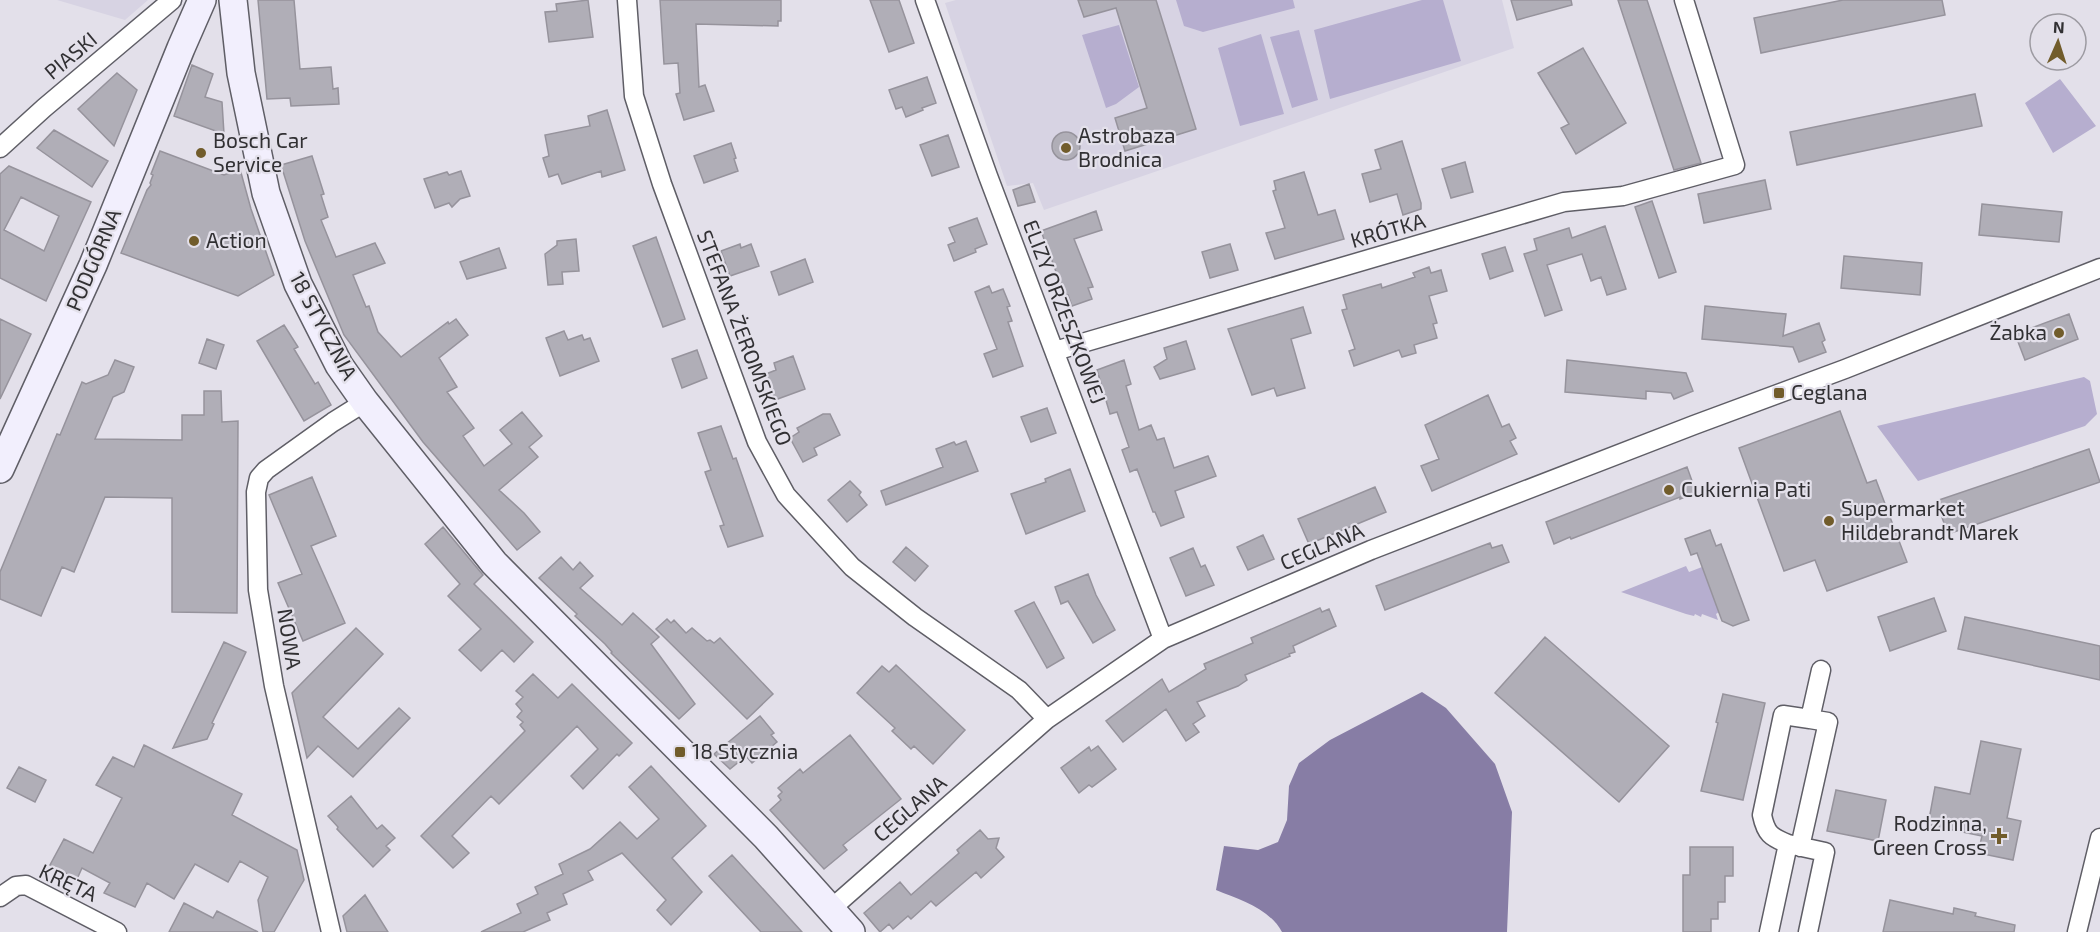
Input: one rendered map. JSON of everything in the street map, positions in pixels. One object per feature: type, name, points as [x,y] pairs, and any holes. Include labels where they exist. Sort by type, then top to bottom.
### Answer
[{"type":"street","name":"PIASKI","points":[[0,148],[172,0]]},
{"type":"street","name":"PODGÓRNA","points":[[181,48],[185,0]]},
{"type":"street","name":"PODGÓRNA","points":[[0,469],[93,266],[181,48],[203,0]]},
{"type":"street","name":"18 STYCZNIA","points":[[203,0],[241,73]]},
{"type":"street","name":"18 STYCZNIA","points":[[233,0],[241,73],[266,193],[298,284],[339,365],[365,402],[494,563],[766,837],[832,908],[851,932]]},
{"type":"street","name":"STEFANA ŻEROMSKIEGO","points":[[627,0],[634,96],[662,184],[757,442],[786,495],[852,567],[915,617],[1018,690],[1047,719]]},
{"type":"street","name":"ELIZY ORZESZKOWEJ","points":[[925,0],[988,176],[1163,639]]},
{"type":"street","name":"KRÓTKA","points":[[1055,351],[1564,202],[1623,196],[1735,165],[1683,0]]},
{"type":"street","name":"CEGLANA","points":[[832,908],[1047,719],[1163,639],[1392,542],[2100,268]]},
{"type":"street","name":"NOWA","points":[[331,932],[274,686],[258,590],[256,492],[259,478],[266,470],[365,402]]},
{"type":"street","points":[[1810,719],[1821,670]]},
{"type":"street","points":[[1769,932],[1794,845],[1828,722],[1783,715],[1762,815],[1765,829],[1774,839],[1794,845],[1825,852],[1808,932]]},
{"type":"street","points":[[2077,932],[2100,838]]},
{"type":"street","name":"KRĘTA","points":[[0,897],[16,886],[26,885],[117,932]]},
{"type":"shaded area","points":[[57,0],[148,0],[125,20]]},
{"type":"shaded area","points":[[956,0],[1502,0],[1514,48],[1044,210],[1033,183],[1007,186],[945,3]]},
{"type":"shaded area","points":[[1176,0],[1293,0],[1295,8],[1203,32],[1184,26]]},
{"type":"shaded area","points":[[1422,0],[1443,0],[1461,61],[1330,99],[1314,30]]},
{"type":"shaded area","points":[[1119,25],[1139,87],[1116,104],[1106,108],[1082,35]]},
{"type":"shaded area","points":[[1299,30],[1318,100],[1292,108],[1270,37]]},
{"type":"shaded area","points":[[1261,34],[1284,114],[1240,126],[1218,48]]},
{"type":"shaded area","points":[[2060,79],[2096,126],[2053,153],[2025,103]]},
{"type":"shaded area","points":[[2084,377],[2090,381],[2097,414],[2085,426],[1918,481],[1877,426]]},
{"type":"shaded area","points":[[1686,566],[1689,572],[1702,567],[1719,612],[1716,614],[1718,620],[1702,614],[1701,617],[1686,614],[1621,592]]},
{"type":"shaded area","points":[[1422,692],[1446,708],[1495,764],[1512,812],[1507,932],[1282,932],[1262,911],[1216,890],[1224,846],[1258,850],[1278,842],[1287,820],[1289,786],[1299,763],[1330,740]]},
{"type":"building","points":[[258,0],[294,0],[300,69],[331,67],[333,89],[338,88],[339,104],[291,106],[290,98],[267,99]]},
{"type":"building","points":[[588,0],[593,37],[549,42],[545,12],[557,11],[556,4]]},
{"type":"building","points":[[660,0],[781,0],[781,21],[778,21],[778,26],[696,24],[699,87],[705,85],[714,111],[684,120],[676,94],[680,93],[678,63],[664,64]]},
{"type":"building","points":[[870,0],[899,0],[914,43],[889,52]]},
{"type":"building","points":[[1078,0],[1156,0],[1196,129],[1125,151],[1115,118],[1147,108],[1116,8],[1084,17]]},
{"type":"building","points":[[1511,0],[1571,0],[1572,5],[1517,20]]},
{"type":"building","points":[[1618,0],[1647,0],[1701,163],[1674,170]]},
{"type":"building","points":[[1843,0],[1942,0],[1945,15],[1761,53],[1754,18]]},
{"type":"building","points":[[1583,48],[1626,123],[1576,154],[1561,128],[1569,124],[1538,73]]},
{"type":"building","points":[[192,65],[213,74],[205,97],[222,102],[224,134],[174,116]]},
{"type":"building","points":[[117,73],[137,90],[114,146],[78,109]]},
{"type":"building","points":[[927,77],[936,103],[906,117],[902,107],[896,109],[889,90]]},
{"type":"building","points":[[1975,94],[1982,126],[1797,165],[1790,132]]},
{"type":"building","points":[[607,110],[625,170],[602,177],[601,171],[562,184],[558,174],[549,177],[543,158],[549,156],[545,135],[590,126],[588,116]]},
{"type":"building","points":[[54,130],[108,161],[92,187],[37,148]]},
{"type":"building","name":"Astrobaza Brodnica","points":[[1066,132],[1076,136],[1080,146],[1076,156],[1066,160],[1056,156],[1052,146],[1056,136]]},
{"type":"building","points":[[948,135],[959,167],[932,176],[920,145]]},
{"type":"building","points":[[1402,141],[1421,203],[1421,209],[1403,215],[1397,194],[1370,202],[1362,174],[1381,169],[1375,150]]},
{"type":"building","points":[[731,143],[738,171],[704,183],[694,156]]},
{"type":"building","name":"Action","points":[[160,151],[224,175],[240,169],[274,275],[238,296],[121,253],[151,185],[153,175],[151,174]]},
{"type":"building","points":[[312,156],[324,194],[321,195],[328,217],[321,220],[336,257],[375,243],[385,263],[353,275],[366,307],[369,306],[378,332],[401,357],[448,322],[449,324],[456,319],[468,335],[439,358],[457,387],[447,392],[474,428],[463,436],[484,466],[512,444],[500,430],[522,412],[542,436],[529,447],[538,457],[499,490],[524,513],[540,532],[517,550],[423,442],[344,335],[305,241],[281,165]]},
{"type":"building","points":[[1465,162],[1473,192],[1451,198],[1442,169]]},
{"type":"building","points":[[9,166],[91,202],[46,301],[0,278],[0,174]],"holes":[[[21,197],[59,216],[44,251],[4,230]]]},
{"type":"building","points":[[461,171],[470,196],[460,199],[452,207],[449,203],[435,208],[424,179],[447,172],[449,175]]},
{"type":"building","points":[[1304,172],[1318,215],[1335,210],[1344,239],[1275,259],[1266,233],[1285,228],[1273,191],[1276,190],[1274,181]]},
{"type":"building","points":[[1765,180],[1771,209],[1704,223],[1698,194]]},
{"type":"building","points":[[1029,184],[1035,202],[1018,206],[1013,190]]},
{"type":"building","points":[[1652,201],[1676,272],[1659,278],[1635,207]]},
{"type":"building","points":[[1982,204],[2062,212],[2059,242],[1979,235]]},
{"type":"building","points":[[1096,211],[1102,230],[1074,239],[1093,287],[1088,288],[1092,299],[1072,306],[1068,295],[1065,296],[1041,231]]},
{"type":"building","points":[[977,218],[987,244],[975,249],[976,252],[954,261],[948,245],[955,242],[949,228]]},
{"type":"building","points":[[1605,226],[1626,289],[1607,295],[1601,277],[1591,281],[1582,254],[1547,265],[1562,310],[1545,316],[1524,254],[1537,250],[1534,239],[1569,228],[1572,238]]},
{"type":"building","points":[[656,237],[685,319],[663,327],[633,246]]},
{"type":"building","points":[[576,239],[579,271],[562,272],[563,284],[548,285],[545,254],[557,245],[557,241]]},
{"type":"building","points":[[740,244],[741,248],[751,244],[759,266],[730,276],[721,251]]},
{"type":"building","points":[[1230,244],[1238,270],[1210,278],[1202,252]]},
{"type":"building","points":[[1505,247],[1513,271],[1490,279],[1482,254]]},
{"type":"building","points":[[499,248],[506,268],[467,279],[460,262]]},
{"type":"building","points":[[1844,256],[1922,263],[1920,295],[1841,288]]},
{"type":"building","points":[[805,259],[813,282],[779,295],[771,272]]},
{"type":"building","points":[[1429,267],[1431,273],[1441,270],[1447,291],[1429,296],[1437,323],[1433,324],[1437,338],[1414,345],[1416,353],[1402,357],[1399,350],[1354,366],[1349,351],[1355,349],[1342,310],[1347,309],[1343,295],[1381,284],[1382,288],[1415,277],[1413,273]]},
{"type":"building","points":[[989,286],[992,293],[1003,289],[1010,306],[1007,307],[1012,321],[1008,322],[1023,366],[993,377],[984,354],[997,349],[975,292]]},
{"type":"building","points":[[1705,306],[1786,314],[1783,336],[1819,323],[1825,340],[1822,342],[1826,352],[1799,362],[1793,347],[1702,339]]},
{"type":"building","points":[[1303,307],[1311,333],[1291,339],[1305,388],[1277,396],[1274,388],[1252,395],[1228,329]]},
{"type":"building","points":[[2069,314],[2078,339],[2025,360],[2015,334]]},
{"type":"building","points":[[0,319],[31,334],[0,399]]},
{"type":"building","points":[[284,325],[298,347],[294,349],[315,384],[318,382],[331,405],[304,421],[257,341]]},
{"type":"building","points":[[564,331],[568,340],[582,335],[584,340],[590,338],[599,361],[560,376],[546,338]]},
{"type":"building","points":[[207,339],[224,345],[216,369],[199,363]]},
{"type":"building","points":[[1186,341],[1195,369],[1160,379],[1154,367],[1167,359],[1164,348]]},
{"type":"building","points":[[697,350],[707,378],[682,388],[672,359]]},
{"type":"building","points":[[793,356],[805,389],[775,400],[766,374],[776,370],[774,363]]},
{"type":"building","points":[[115,360],[134,367],[124,392],[113,397],[95,439],[182,440],[182,415],[204,415],[204,391],[221,391],[222,422],[238,421],[237,613],[172,612],[172,498],[105,497],[74,572],[62,567],[41,616],[0,599],[0,572],[57,434],[60,435],[82,382],[86,384],[108,375]]},
{"type":"building","points":[[1124,360],[1131,384],[1126,386],[1139,430],[1151,425],[1157,440],[1164,438],[1174,468],[1208,456],[1216,476],[1175,491],[1184,517],[1161,526],[1153,512],[1137,469],[1130,472],[1122,450],[1129,447],[1117,412],[1110,414],[1097,370]]},
{"type":"building","points":[[1567,360],[1686,373],[1693,391],[1674,399],[1671,393],[1646,391],[1646,399],[1565,392]]},
{"type":"building","points":[[1488,395],[1502,427],[1509,424],[1516,438],[1510,441],[1517,454],[1432,491],[1421,466],[1439,459],[1425,425]]},
{"type":"building","points":[[1047,408],[1056,433],[1031,442],[1021,417]]},
{"type":"building","name":"Supermarket Hildebrandt Marek","points":[[1840,411],[1867,483],[1876,480],[1907,562],[1827,591],[1815,560],[1784,571],[1739,448]]},
{"type":"building","points":[[823,414],[830,414],[840,435],[814,448],[817,455],[803,462],[790,438],[799,432],[797,428]]},
{"type":"building","points":[[721,426],[733,459],[736,458],[763,536],[728,547],[720,526],[724,525],[705,472],[711,470],[698,433]]},
{"type":"building","points":[[966,441],[978,471],[886,505],[881,491],[943,467],[936,449],[954,442],[956,445]]},
{"type":"building","points":[[2089,449],[2100,482],[1948,534],[1936,501]]},
{"type":"building","points":[[1687,467],[1696,492],[1554,544],[1546,522]]},
{"type":"building","points":[[1070,469],[1085,511],[1026,534],[1011,494],[1046,482],[1045,479]]},
{"type":"building","points":[[312,477],[336,536],[311,546],[345,623],[303,641],[278,583],[302,574],[269,495]]},
{"type":"building","points":[[850,481],[861,492],[859,495],[867,505],[847,522],[828,500]]},
{"type":"building","points":[[1375,487],[1386,512],[1309,544],[1298,519]]},
{"type":"building","points":[[443,527],[483,575],[474,584],[533,642],[514,662],[502,650],[481,671],[459,650],[481,629],[448,596],[460,584],[425,544]]},
{"type":"building","points":[[1710,530],[1716,546],[1721,544],[1749,620],[1733,626],[1722,621],[1697,553],[1691,555],[1685,539]]},
{"type":"building","points":[[1263,535],[1274,559],[1248,570],[1237,547]]},
{"type":"building","points":[[1490,543],[1492,548],[1502,545],[1509,562],[1385,610],[1376,586]]},
{"type":"building","points":[[906,547],[928,566],[915,581],[893,562]]},
{"type":"building","points":[[1193,548],[1201,567],[1205,565],[1214,585],[1186,596],[1170,558]]},
{"type":"building","points":[[561,557],[573,570],[580,562],[593,576],[580,588],[622,625],[633,613],[659,637],[651,644],[695,704],[679,719],[539,578]]},
{"type":"building","points":[[1088,574],[1096,595],[1115,630],[1093,643],[1068,601],[1061,604],[1055,587]]},
{"type":"building","points":[[1934,598],[1946,631],[1890,651],[1878,617]]},
{"type":"building","points":[[1034,602],[1064,658],[1047,668],[1015,611]]},
{"type":"building","points":[[1320,608],[1322,612],[1329,609],[1336,626],[1293,646],[1295,652],[1289,654],[1290,656],[1245,675],[1247,680],[1238,686],[1197,702],[1205,716],[1193,724],[1199,732],[1186,741],[1166,709],[1123,742],[1106,721],[1162,679],[1169,692],[1206,669],[1204,664],[1253,643],[1251,638]]},
{"type":"building","points":[[1965,617],[2100,646],[2100,680],[1958,649]]},
{"type":"building","points":[[667,619],[671,623],[674,620],[686,633],[692,628],[707,641],[714,643],[720,638],[773,694],[747,719],[656,629]]},
{"type":"building","points":[[356,628],[383,654],[323,717],[358,749],[399,708],[410,718],[353,777],[318,746],[307,758],[292,693]]},
{"type":"building","points":[[1545,637],[1669,746],[1619,802],[1495,693]]},
{"type":"building","points":[[224,642],[246,652],[212,723],[214,724],[207,739],[173,748]]},
{"type":"building","points":[[896,665],[965,730],[933,764],[914,746],[911,749],[892,731],[895,728],[857,693],[882,666],[889,672]]},
{"type":"building","points":[[533,674],[558,698],[572,684],[632,743],[619,756],[617,754],[583,789],[571,776],[598,749],[577,726],[499,804],[491,796],[452,836],[469,853],[453,868],[421,836],[525,731],[520,725],[523,722],[517,717],[522,711],[516,704],[523,697],[516,691]]},
{"type":"building","points":[[1723,694],[1765,703],[1743,800],[1701,791]]},
{"type":"building","points":[[760,716],[774,733],[771,735],[777,742],[752,763],[746,756],[730,769],[714,754]]},
{"type":"building","points":[[850,735],[901,799],[843,845],[847,850],[824,869],[770,810],[781,800],[778,796],[782,792],[778,788],[800,769],[803,773]]},
{"type":"building","points":[[1981,741],[2021,749],[2007,818],[2021,821],[2013,860],[1978,853],[1982,836],[1928,825],[1935,787],[1970,794]]},
{"type":"building","points":[[144,745],[242,794],[232,815],[297,850],[304,880],[274,932],[263,932],[258,900],[268,877],[240,861],[228,882],[195,864],[174,899],[147,883],[135,907],[104,893],[110,883],[82,868],[77,879],[50,865],[64,839],[93,853],[122,798],[96,785],[113,757],[134,767]]},
{"type":"building","points":[[1098,746],[1116,769],[1092,787],[1089,785],[1079,793],[1061,768],[1089,747],[1091,751]]},
{"type":"building","points":[[651,766],[706,826],[672,858],[702,892],[671,925],[657,910],[666,900],[622,853],[588,871],[593,880],[563,894],[567,904],[547,913],[550,920],[523,932],[481,932],[521,913],[517,904],[538,894],[535,887],[563,874],[559,864],[590,849],[620,822],[637,839],[659,819],[629,787]]},
{"type":"building","points":[[19,767],[46,780],[35,802],[7,788]]},
{"type":"building","points":[[1836,790],[1886,800],[1878,841],[1827,831]]},
{"type":"building","points":[[351,796],[377,829],[382,825],[395,838],[386,846],[390,850],[373,867],[337,829],[338,827],[328,816]]},
{"type":"building","points":[[980,830],[988,839],[999,838],[996,848],[1004,857],[981,878],[976,872],[936,906],[931,901],[911,919],[908,916],[893,929],[889,924],[880,932],[864,913],[900,882],[911,895],[959,853],[957,850]]},
{"type":"building","points":[[1690,847],[1733,847],[1733,876],[1725,876],[1725,902],[1718,902],[1718,919],[1711,919],[1711,932],[1683,932],[1683,875],[1690,875]]},
{"type":"building","points":[[732,855],[802,932],[761,932],[709,876]]},
{"type":"building","points":[[365,895],[388,932],[347,932],[343,916]]},
{"type":"building","points":[[1890,900],[1953,914],[1954,908],[1976,913],[1975,916],[2015,925],[2014,932],[1883,932]]},
{"type":"building","points":[[184,903],[213,918],[217,911],[258,932],[169,932]]},
{"type":"place","name":"Astrobaza Brodnica","points":[[1066,148]]},
{"type":"place","name":"Bosch Car Service","points":[[201,153]]},
{"type":"place","name":"Action","points":[[194,241]]},
{"type":"place","name":"Żabka","points":[[2059,333]]},
{"type":"place","name":"Ceglana","points":[[1779,393]]},
{"type":"place","name":"Cukiernia Pati","points":[[1669,490]]},
{"type":"place","name":"Supermarket Hildebrandt Marek","points":[[1829,521]]},
{"type":"place","name":"18 Stycznia","points":[[680,752]]},
{"type":"place","name":"Rodzinna, Green Cross","points":[[1999,836]]}]
